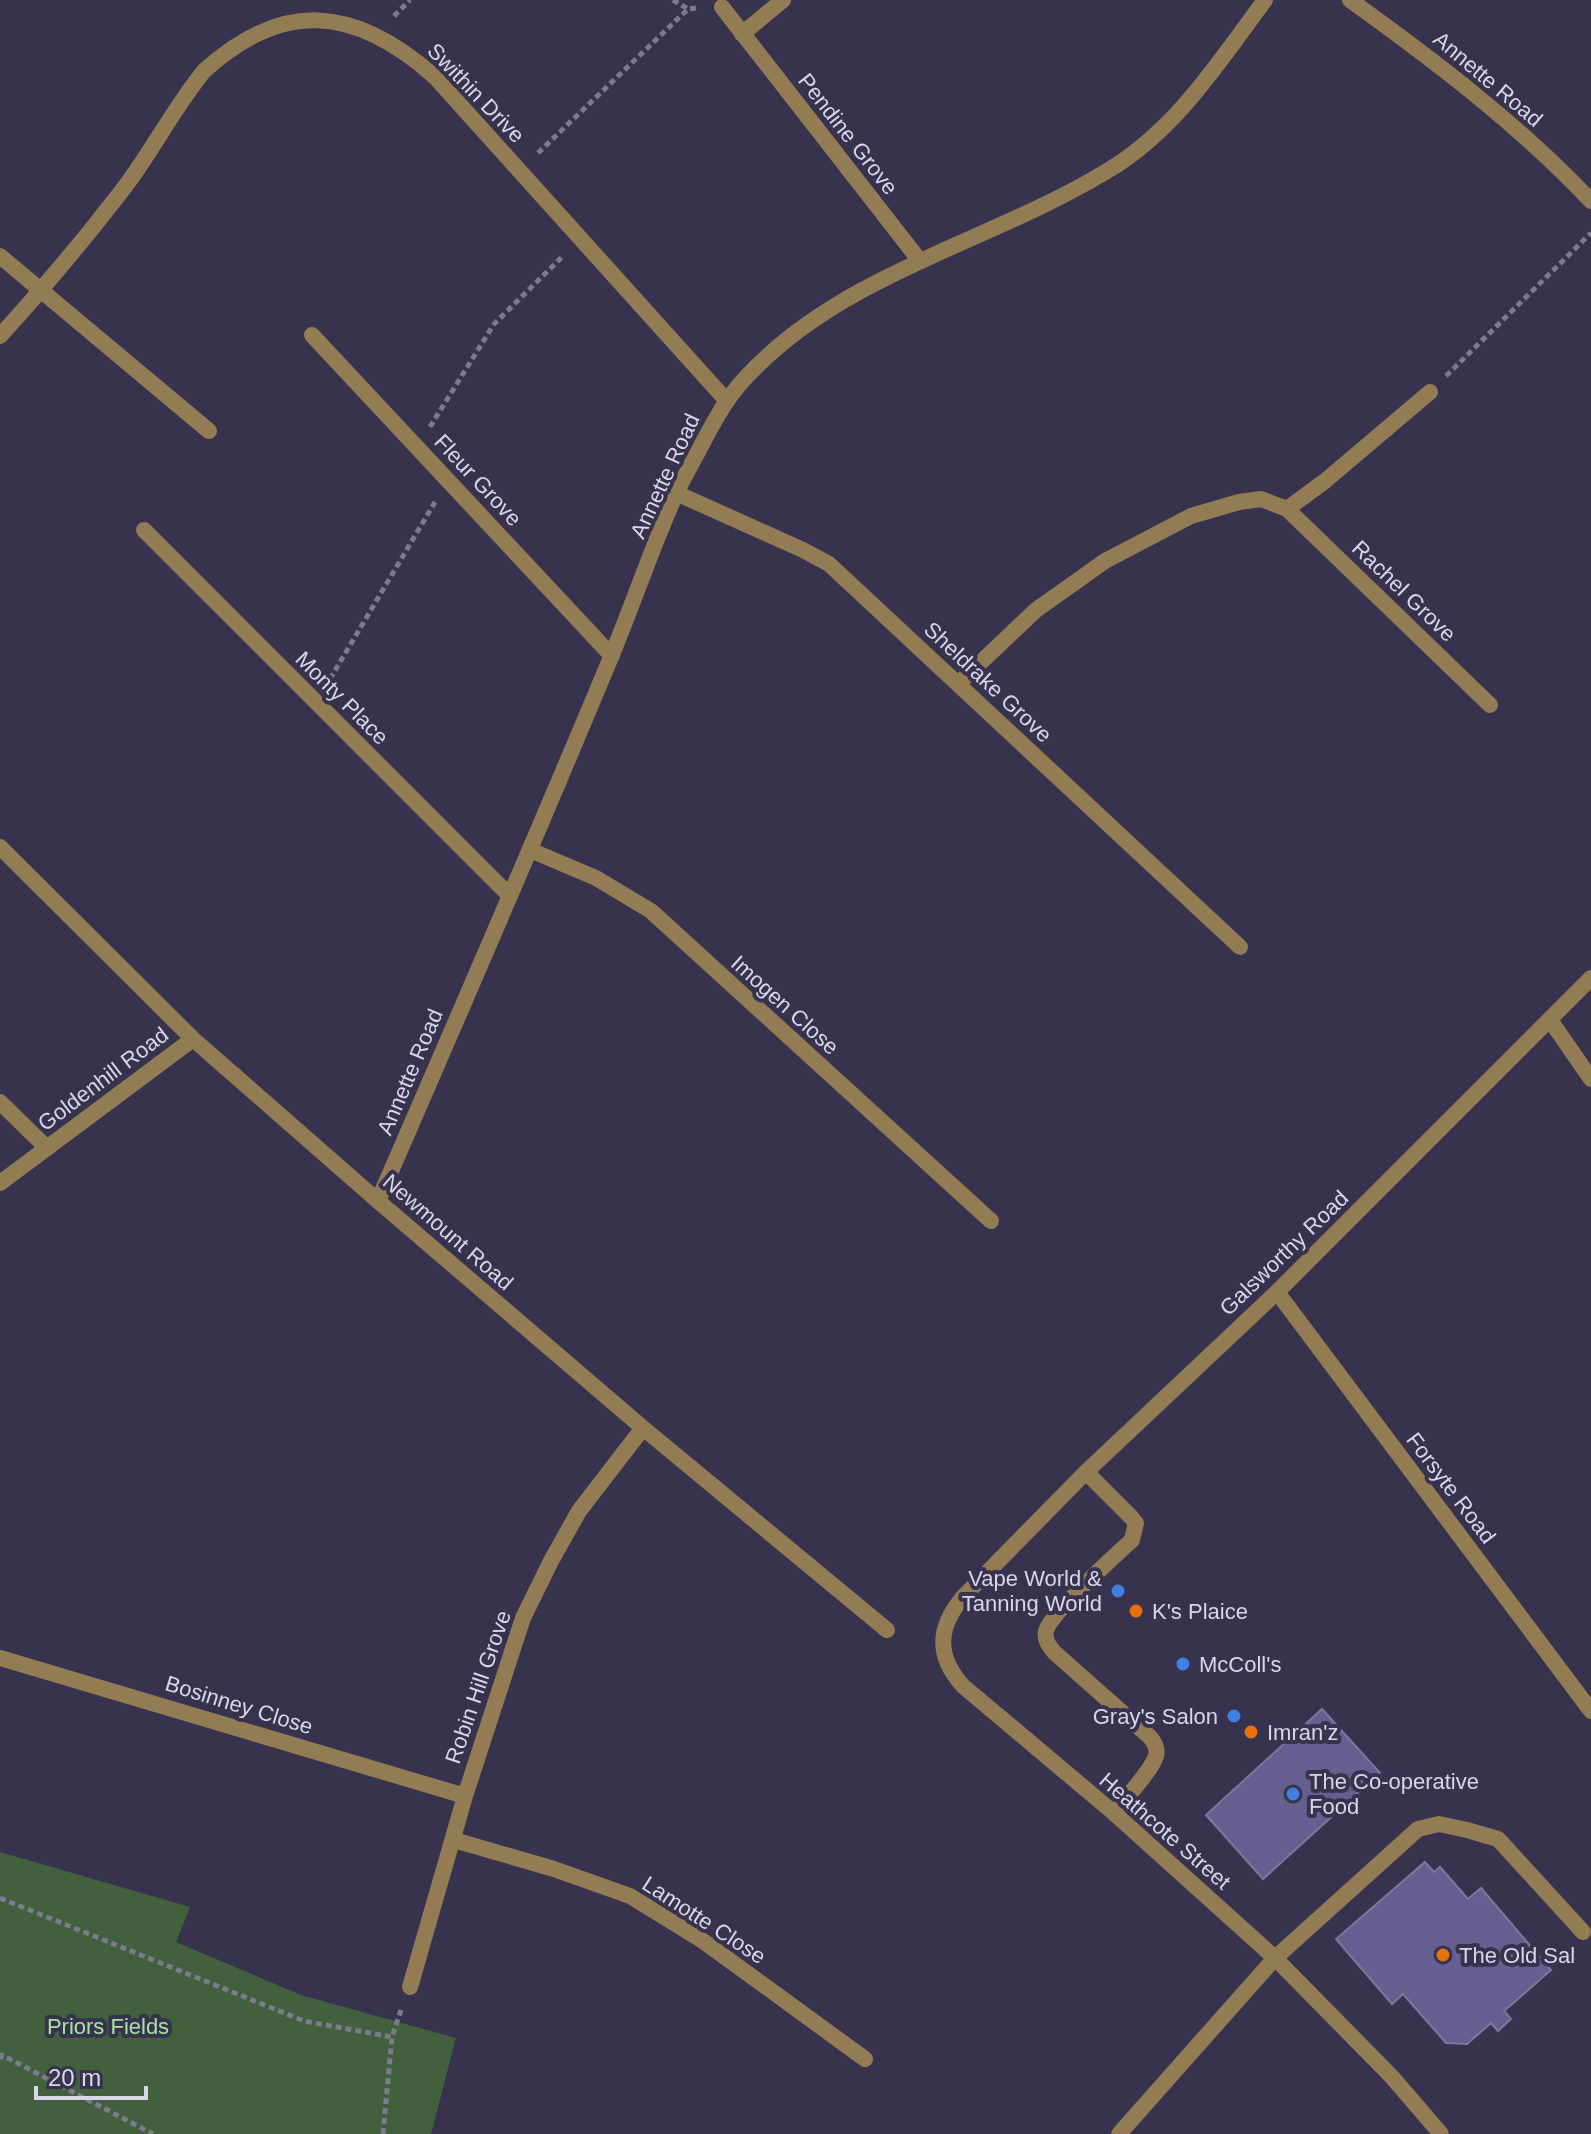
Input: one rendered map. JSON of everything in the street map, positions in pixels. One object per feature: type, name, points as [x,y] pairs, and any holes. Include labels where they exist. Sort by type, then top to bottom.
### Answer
[{"type":"street","points":[[742,34],[783,0]]},
{"type":"street","name":"Annette Road","points":[[378,1201],[612,656],[676,493],[726,400],[774,350],[818,316],[851,296],[1051,202],[1110,170],[1159,132],[1194,95],[1265,0]]},
{"type":"street","name":"Annette Road","points":[[1350,0],[1416,47],[1478,97],[1561,169],[1591,201]]},
{"type":"street","name":"Pendine Grove","points":[[722,7],[920,261]]},
{"type":"street","name":"Swithin Drive","points":[[0,336],[42,290],[131,180],[204,70],[242,31],[280,12],[322,9],[359,22],[397,45],[435,77],[726,400]]},
{"type":"street","points":[[0,256],[209,431]]},
{"type":"street","name":"Fleur Grove","points":[[312,335],[612,656]]},
{"type":"street","points":[[958,684],[1048,602],[1105,561],[1203,512],[1261,499],[1287,509],[1430,392]]},
{"type":"street","name":"Sheldrake Grove","points":[[676,493],[829,564],[1240,947]]},
{"type":"street","name":"Rachel Grove","points":[[1287,509],[1490,705]]},
{"type":"street","name":"Monty Place","points":[[144,530],[510,896]]},
{"type":"street","name":"Newmount Road","points":[[0,847],[193,1039],[643,1428],[887,1630]]},
{"type":"street","name":"Imogen Close","points":[[530,850],[596,878],[651,911],[991,1221]]},
{"type":"street","name":"Galsworthy Road","points":[[1005,1555],[1086,1472],[1277,1292],[1591,978]]},
{"type":"street","points":[[1550,1020],[1591,1079]]},
{"type":"street","name":"Goldenhill Road","points":[[0,1183],[193,1039]]},
{"type":"street","points":[[0,1102],[47,1148]]},
{"type":"street","name":"Forsyte Road","points":[[1277,1292],[1591,1711]]},
{"type":"street","name":"Robin Hill Grove","points":[[410,1987],[465,1796],[523,1618],[579,1511],[643,1428]]},
{"type":"street","points":[[1086,1472],[1131,1517],[1136,1523],[1136,1530],[1132,1540],[1058,1613],[1047,1627],[1045,1636],[1055,1653],[1151,1738],[1156,1746],[1151,1765],[1114,1813]]},
{"type":"street","name":"Heathcote Street","points":[[1005,1555],[952,1610],[945,1627],[943,1645],[952,1674],[1114,1813],[1275,1958],[1392,2077],[1441,2134]]},
{"type":"street","name":"Bosinney Close","points":[[0,1658],[465,1796]]},
{"type":"street","points":[[1119,2134],[1275,1958],[1418,1829],[1439,1824],[1498,1839],[1583,1932]]},
{"type":"street","name":"Lamotte Close","points":[[454,1840],[554,1869],[630,1896],[703,1941],[865,2059]]},
{"type":"path","points":[[673,0],[688,9],[722,7]]},
{"type":"path","points":[[520,171],[688,9]]},
{"type":"path","points":[[1430,392],[1591,233]]},
{"type":"path","points":[[417,447],[494,324],[581,238]]},
{"type":"path","points":[[316,702],[448,481]]},
{"type":"path","points":[[0,1898],[304,2021],[392,2037]]},
{"type":"path","points":[[383,2134],[392,2037],[410,1987]]},
{"type":"path","points":[[0,2059],[2,2055],[153,2134]]},
{"type":"green space","name":"Priors Fields","points":[[0,1852],[190,1907],[176,1942],[301,1995],[456,2038],[431,2134],[0,2134]]},
{"type":"building","name":"The Co-operative Food","points":[[1322,1709],[1380,1773],[1263,1879],[1206,1815]]},
{"type":"building","name":"The Old Sal","points":[[1425,1862],[1434,1872],[1440,1867],[1468,1899],[1481,1888],[1551,1970],[1504,2011],[1511,2019],[1498,2031],[1491,2023],[1467,2044],[1446,2043],[1403,1994],[1392,2004],[1336,1939]]},
{"type":"place","name":"Vape World & Tanning World","points":[[1118,1591]]},
{"type":"place","name":"K's Plaice","points":[[1136,1611]]},
{"type":"place","name":"McColl's","points":[[1183,1664]]},
{"type":"place","name":"Gray's Salon","points":[[1234,1716]]},
{"type":"place","name":"Imran'z","points":[[1251,1732]]},
{"type":"place","name":"The Co-operative Food","points":[[1293,1794]]},
{"type":"place","name":"The Old Sal","points":[[1443,1955]]}]
